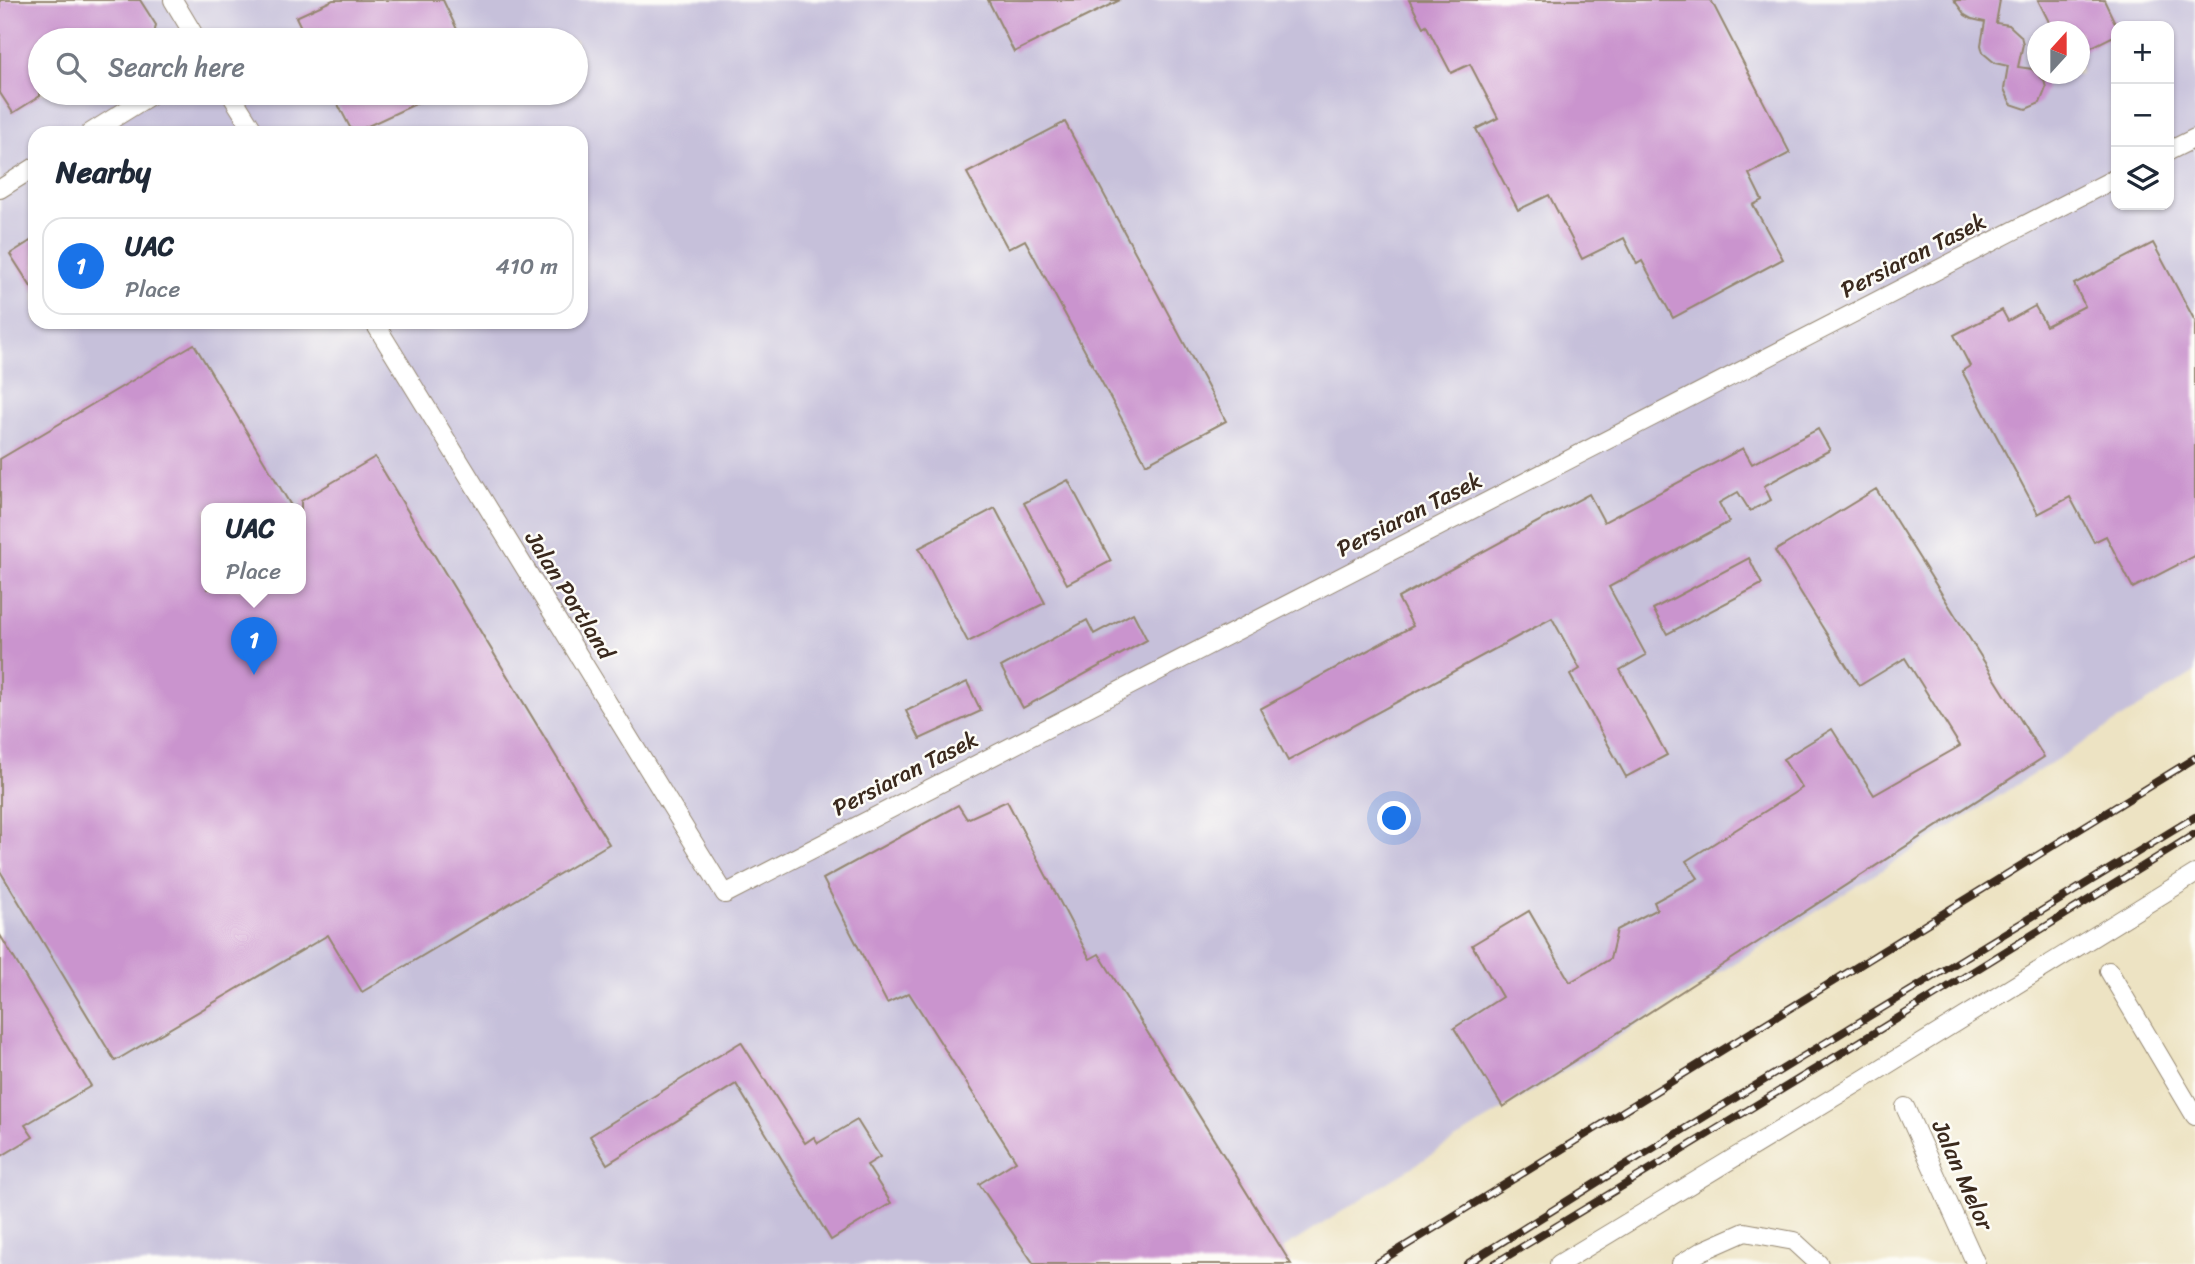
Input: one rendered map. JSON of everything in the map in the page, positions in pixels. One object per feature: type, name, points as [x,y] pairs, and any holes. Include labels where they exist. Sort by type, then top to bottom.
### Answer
[{"type":"street","points":[[173,0],[190,28]]},
{"type":"street","points":[[101,126],[135,105]]},
{"type":"street","points":[[238,105],[251,126]]},
{"type":"street","points":[[2174,148],[2195,138]]},
{"type":"street","points":[[0,189],[28,171]]},
{"type":"street","name":"Persiaran Tasek","points":[[724,894],[2111,181]]},
{"type":"street","name":"Jalan Portland","points":[[378,329],[724,894]]},
{"type":"street","points":[[1559,1264],[2195,874]]},
{"type":"street","points":[[2109,971],[2195,1116]]},
{"type":"street","name":"Jalan Melor","points":[[1905,1107],[1976,1264]]},
{"type":"street","points":[[1681,1264],[1702,1251],[1745,1232],[1794,1241],[1819,1264]]},
{"type":"shaded area","points":[[0,0],[2195,0],[2195,672],[1259,1264],[0,1264]]},
{"type":"building","points":[[0,0],[140,0],[156,25],[155,28],[28,28],[28,104],[13,113],[0,93]]},
{"type":"building","points":[[333,0],[443,0],[456,28],[301,28],[296,17]]},
{"type":"building","points":[[988,0],[1120,0],[1014,52]]},
{"type":"building","points":[[1409,0],[1711,0],[1790,153],[1749,174],[1762,200],[1753,205],[1783,259],[1673,318],[1642,261],[1637,264],[1624,238],[1582,259],[1549,195],[1518,210],[1476,129],[1498,118],[1470,64],[1451,73],[1426,25],[1423,27]]},
{"type":"building","points":[[1954,0],[2000,0],[1996,23],[2009,25],[2021,36],[2023,44],[2018,67],[2027,68],[2027,84],[2045,84],[2040,103],[2026,109],[2011,104],[2004,89],[2008,66],[1995,63],[1983,53],[1981,45],[1985,22],[1965,15]]},
{"type":"building","points":[[2038,0],[2104,0],[2114,21],[2111,21],[2111,38],[2090,48],[2090,21],[2048,21]]},
{"type":"building","points":[[338,105],[413,105],[368,126],[349,126]]},
{"type":"building","points":[[1065,122],[1226,421],[1146,464],[1025,240],[1008,249],[967,173]]},
{"type":"building","points":[[28,242],[28,282],[10,254]]},
{"type":"building","points":[[2153,243],[2195,321],[2195,556],[2133,588],[2106,536],[2094,542],[2070,497],[2038,514],[1962,371],[1970,366],[1954,335],[2002,310],[2008,321],[2035,306],[2046,326],[2085,306],[2074,284]]},
{"type":"building","points":[[194,344],[289,503],[201,503],[201,594],[306,594],[306,503],[301,501],[375,457],[609,844],[362,992],[328,935],[115,1061],[0,871],[0,459]]},
{"type":"building","points":[[1818,429],[1830,450],[1764,486],[1771,500],[1750,511],[1738,492],[1719,503],[1729,522],[1609,587],[1646,655],[1620,670],[1667,755],[1626,777],[1570,675],[1580,669],[1552,618],[1288,761],[1260,709],[1413,626],[1398,598],[1589,494],[1604,522],[1743,448],[1752,464]]},
{"type":"building","points":[[1068,480],[1111,561],[1067,584],[1024,503]]},
{"type":"building","points":[[1876,489],[2044,757],[1503,1107],[1454,1028],[1502,997],[1472,945],[1529,911],[1570,982],[1610,959],[1617,930],[1657,909],[1654,902],[1698,878],[1686,861],[1802,788],[1783,759],[1832,729],[1874,795],[1960,746],[1905,658],[1859,686],[1775,551]]},
{"type":"building","points":[[995,508],[1045,603],[968,642],[919,548]]},
{"type":"building","points":[[1749,558],[1762,584],[1667,634],[1653,609]]},
{"type":"building","points":[[1133,613],[1147,640],[1023,708],[1001,667],[1087,620],[1094,634]]},
{"type":"building","points":[[967,682],[981,711],[920,739],[906,711]]},
{"type":"building","points":[[1007,801],[1090,959],[1099,954],[1291,1264],[1034,1264],[979,1184],[1016,1161],[909,993],[887,1003],[823,879],[958,805],[967,819]]},
{"type":"building","points":[[0,935],[91,1086],[25,1125],[33,1137],[0,1157]]},
{"type":"building","points":[[741,1042],[805,1143],[814,1137],[818,1143],[857,1120],[880,1157],[867,1165],[891,1203],[831,1240],[736,1084],[607,1164],[590,1136]]},
{"type":"railway","points":[[1376,1264],[2195,758]]},
{"type":"railway","points":[[1467,1264],[2195,817]]},
{"type":"railway","points":[[1494,1264],[2195,834]]},
{"type":"place","name":"UAC","points":[[254,675]]}]
